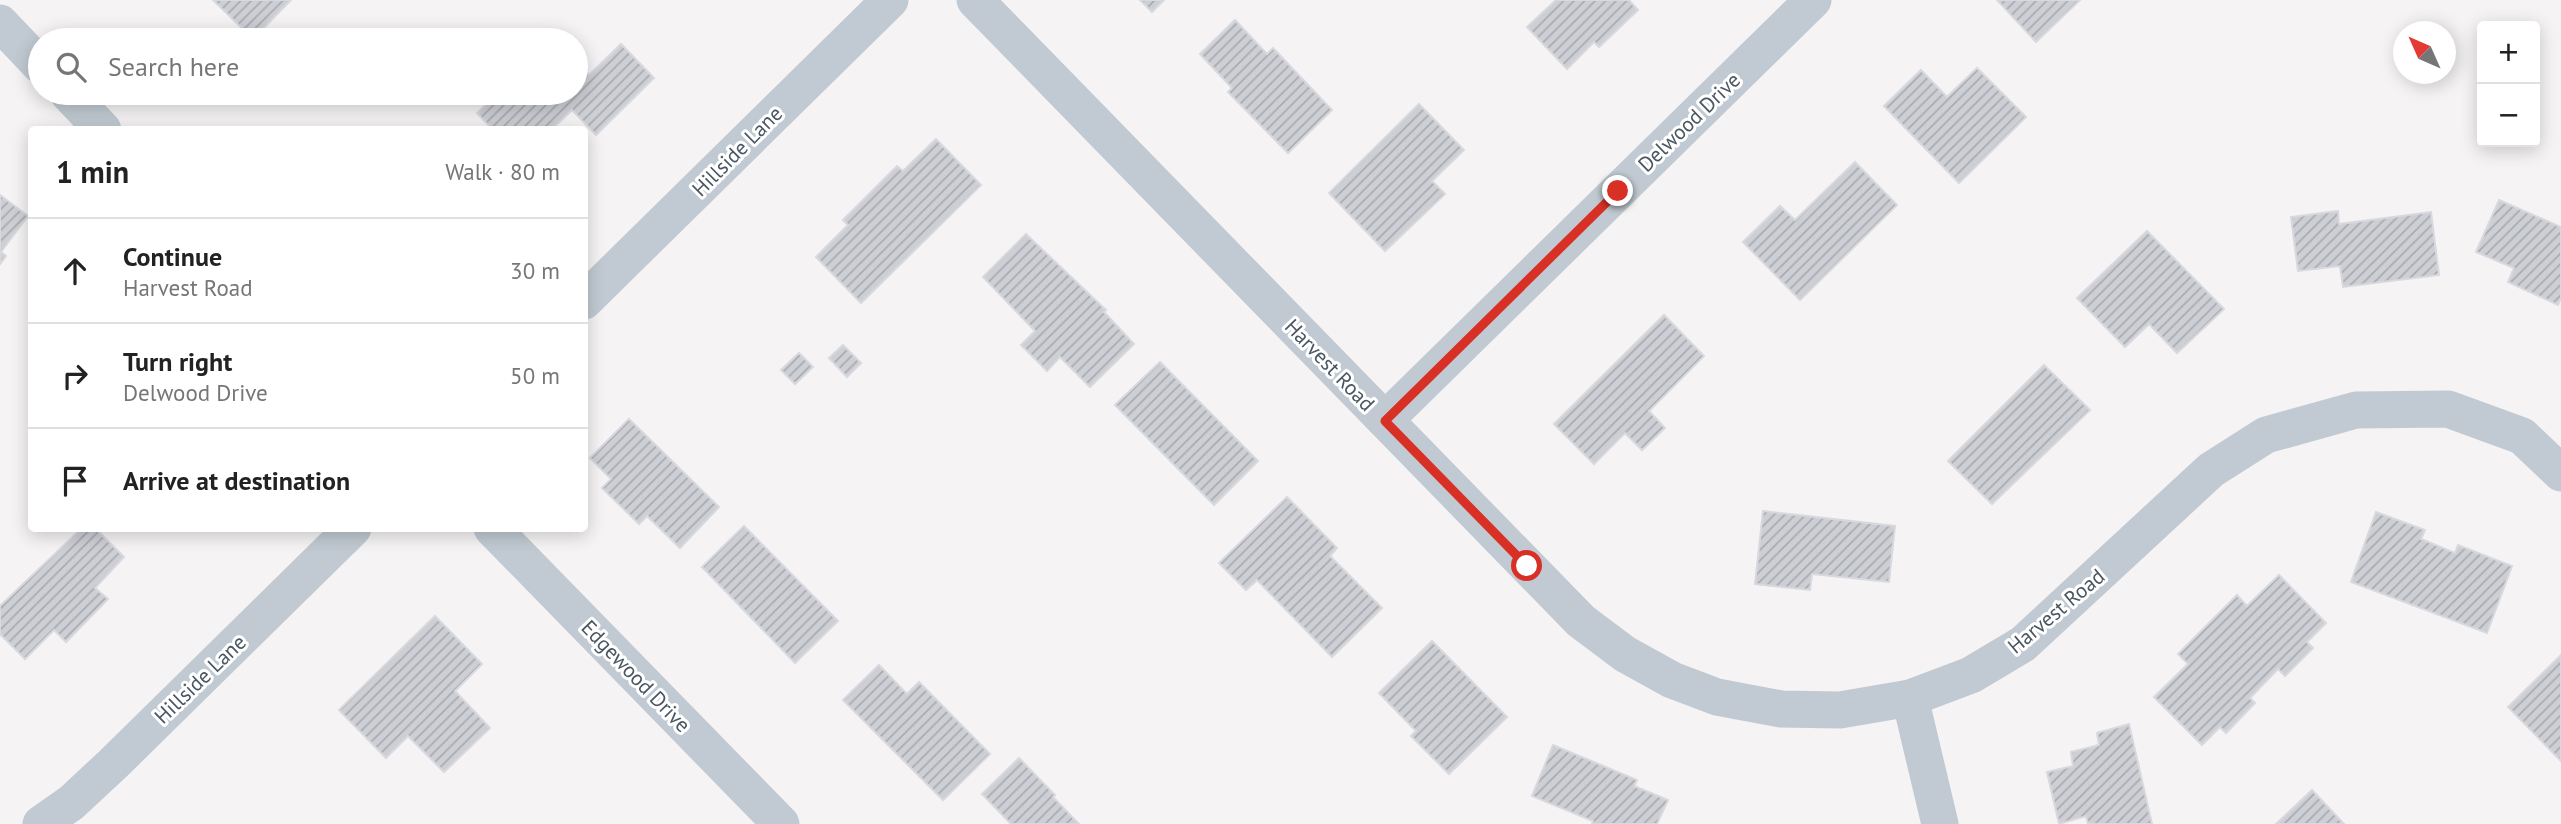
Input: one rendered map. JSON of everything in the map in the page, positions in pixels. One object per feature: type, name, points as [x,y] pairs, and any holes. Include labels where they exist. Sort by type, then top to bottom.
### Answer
[{"type":"street","name":"Hillside Lane","points":[[588,297],[890,0]]},
{"type":"street","name":"Harvest Road","points":[[975,0],[1581,621],[1625,654],[1672,680],[1717,697],[1781,709],[1840,710],[1910,698],[1971,675],[2023,644],[2211,470],[2266,435],[2357,410],[2448,409],[2522,436],[2561,473]]},
{"type":"street","name":"Delwood Drive","points":[[1385,421],[1813,0]]},
{"type":"street","points":[[0,23],[28,52]]},
{"type":"street","points":[[79,105],[99,126]]},
{"type":"street","name":"Hillside Lane","points":[[41,824],[71,803],[113,764],[349,532]]},
{"type":"street","name":"Edgewood Drive","points":[[496,532],[781,824]]},
{"type":"street","points":[[1910,698],[1940,824]]},
{"type":"building","points":[[213,0],[291,0],[264,28],[242,28]]},
{"type":"building","points":[[1140,0],[1164,0],[1152,12]]},
{"type":"building","points":[[1556,0],[1629,0],[1638,10],[1599,47],[1594,42],[1567,69],[1527,27]]},
{"type":"building","points":[[1997,0],[2080,0],[2036,42]]},
{"type":"building","points":[[1235,20],[1267,54],[1273,48],[1332,110],[1288,153],[1228,92],[1232,88],[1200,54]]},
{"type":"building","points":[[621,44],[654,78],[596,135],[572,110],[555,126],[489,126],[477,113],[485,105],[588,105],[589,75]]},
{"type":"building","points":[[1977,68],[2026,117],[1959,183],[1884,106],[1921,70],[1947,97]]},
{"type":"building","points":[[1419,104],[1464,150],[1432,181],[1445,194],[1385,251],[1329,193]]},
{"type":"building","points":[[936,139],[981,185],[861,303],[816,257],[848,225],[843,220],[897,166],[903,171]]},
{"type":"building","points":[[1855,162],[1897,205],[1800,300],[1743,242],[1780,206],[1795,220]]},
{"type":"building","points":[[0,195],[28,216],[1,252],[6,256],[0,264]]},
{"type":"building","points":[[2499,200],[2561,227],[2561,298],[2558,305],[2508,282],[2514,268],[2476,252]]},
{"type":"building","points":[[2338,211],[2339,224],[2431,212],[2439,275],[2343,287],[2340,266],[2298,271],[2291,217]]},
{"type":"building","points":[[2147,231],[2224,309],[2177,353],[2149,324],[2125,347],[2077,298]]},
{"type":"building","points":[[1026,234],[1106,310],[1104,312],[1134,344],[1090,387],[1060,357],[1047,371],[1021,345],[1035,331],[983,277]]},
{"type":"building","points":[[1664,315],[1704,356],[1649,411],[1665,428],[1642,450],[1625,433],[1594,464],[1554,424]]},
{"type":"building","points":[[843,345],[861,363],[847,377],[829,358]]},
{"type":"building","points":[[799,353],[813,367],[795,384],[781,370]]},
{"type":"building","points":[[1160,362],[1258,461],[1214,505],[1115,405]]},
{"type":"building","points":[[2044,365],[2090,410],[1992,504],[1948,461]]},
{"type":"building","points":[[629,419],[719,507],[680,548],[647,516],[639,524],[602,488],[611,479],[590,458]]},
{"type":"building","points":[[1287,497],[1337,548],[1330,556],[1382,608],[1332,657],[1257,580],[1246,590],[1219,563]]},
{"type":"building","points":[[1763,511],[1895,526],[1889,582],[1812,574],[1810,590],[1755,584]]},
{"type":"building","points":[[2376,512],[2425,530],[2421,539],[2455,553],[2458,545],[2512,566],[2487,633],[2351,582]]},
{"type":"building","points":[[744,526],[838,621],[795,663],[702,567]]},
{"type":"building","points":[[78,532],[99,532],[124,557],[95,588],[108,599],[66,642],[54,630],[25,659],[0,634],[0,606]]},
{"type":"building","points":[[2279,575],[2326,623],[2307,642],[2313,648],[2285,676],[2278,669],[2250,698],[2255,703],[2226,733],[2220,727],[2202,745],[2154,697],[2188,664],[2178,654],[2237,595],[2247,606]]},
{"type":"building","points":[[435,616],[482,664],[455,691],[490,728],[444,772],[408,736],[386,758],[339,710]]},
{"type":"building","points":[[1432,641],[1507,717],[1449,774],[1411,736],[1416,731],[1379,693]]},
{"type":"building","points":[[2561,655],[2561,761],[2508,707]]},
{"type":"building","points":[[879,665],[907,694],[919,682],[990,754],[943,800],[843,700]]},
{"type":"building","points":[[2129,724],[2152,824],[2088,824],[2086,816],[2059,824],[2047,772],[2073,766],[2071,752],[2099,745],[2097,733]]},
{"type":"building","points":[[1553,745],[1637,780],[1634,786],[1668,800],[1657,824],[1592,824],[1593,821],[1532,796]]},
{"type":"building","points":[[1019,758],[1079,824],[1011,824],[982,794]]},
{"type":"building","points":[[2312,790],[2344,824],[2276,824]]},
{"type":"route","points":[[1527,566],[1385,421],[1618,191]]}]
